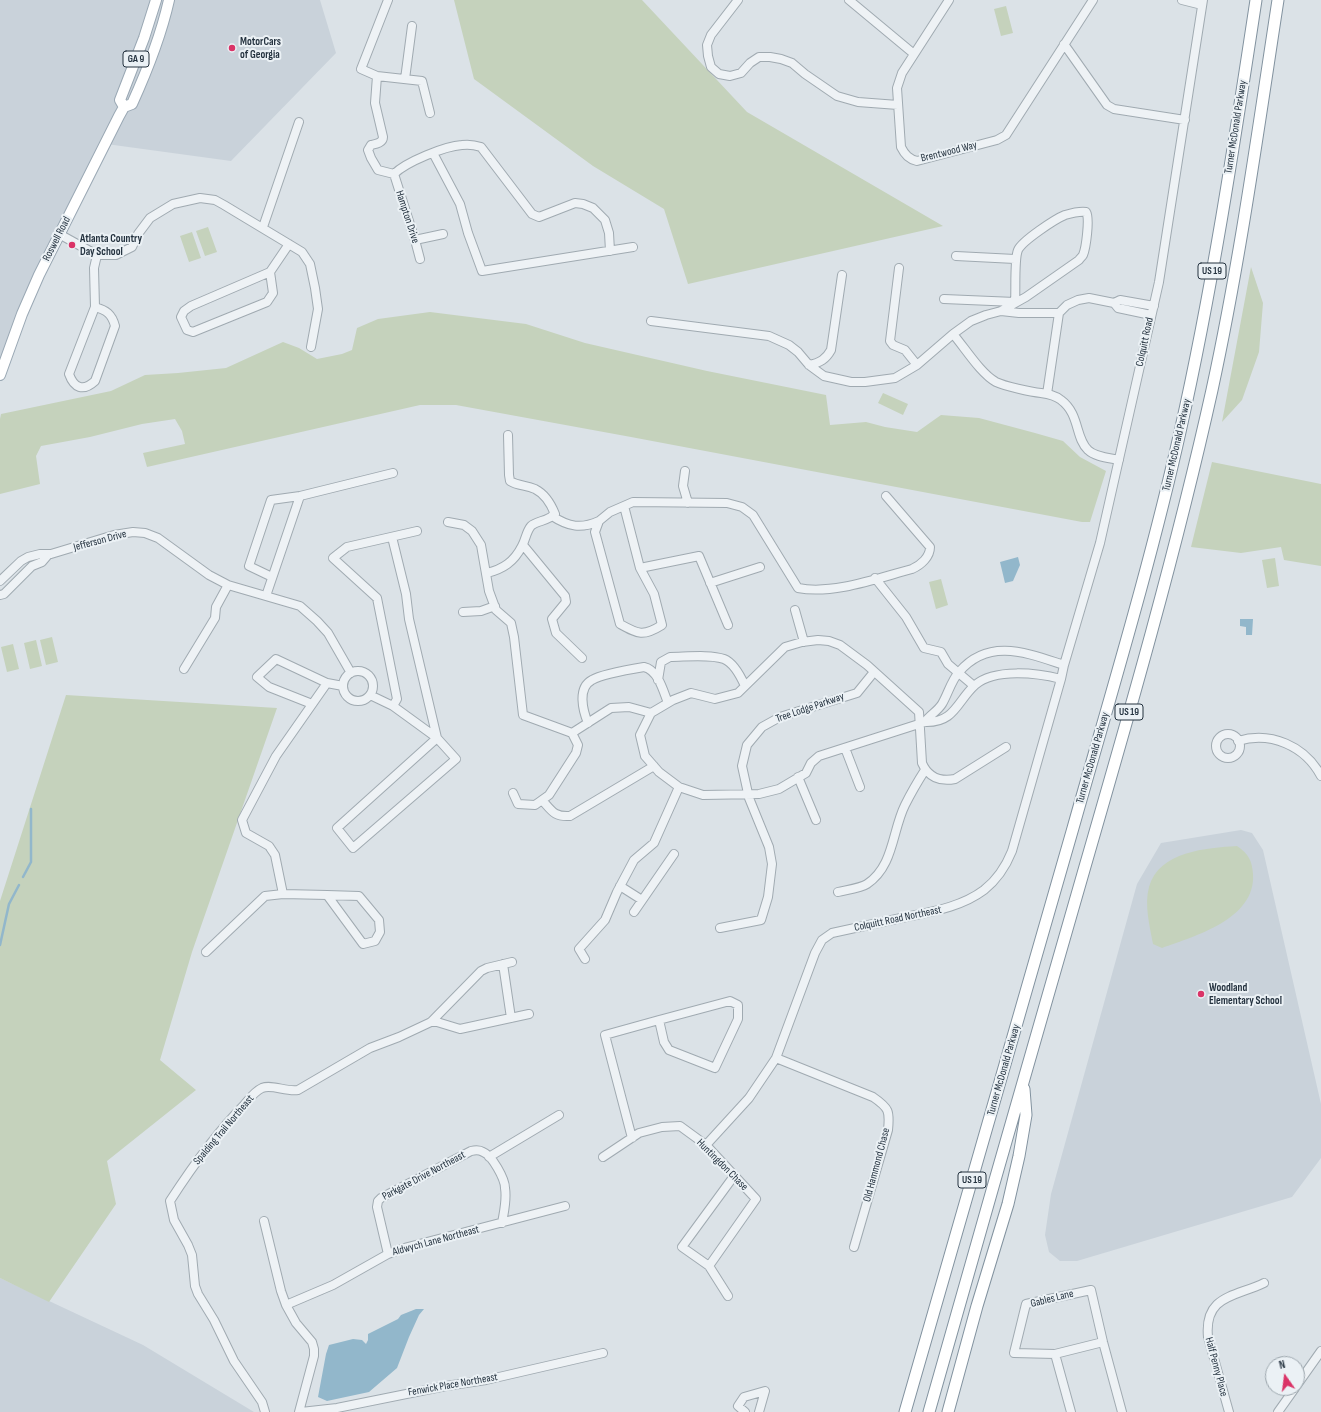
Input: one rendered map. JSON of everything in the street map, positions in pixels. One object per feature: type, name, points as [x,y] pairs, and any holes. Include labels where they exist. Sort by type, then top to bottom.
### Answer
[{"type":"highway","name":"Turner McDonald Parkway","points":[[905,1412],[1125,646],[1168,484],[1212,276],[1256,0]]},
{"type":"highway","name":"Turner McDonald Parkway","points":[[928,1412],[1146,653],[1186,500],[1212,387],[1235,272],[1278,0]]},
{"type":"highway","points":[[948,1412],[977,1306],[1008,1204],[1019,1156],[1026,1115],[1023,1081]]},
{"type":"highway","points":[[898,1412],[913,1385]]},
{"type":"main road","name":"Roswell Road","points":[[124,107],[120,100],[144,38],[156,0]]},
{"type":"main road","name":"Roswell Road","points":[[0,376],[22,314],[39,274],[124,107],[132,104],[162,25],[168,0]]},
{"type":"street","points":[[388,0],[361,69],[377,76],[422,81],[430,113]]},
{"type":"street","points":[[738,0],[711,35],[707,45],[711,67],[719,74],[730,76],[741,73],[750,63],[759,57],[770,57],[792,63],[837,96],[858,102],[898,105]]},
{"type":"street","points":[[849,0],[914,54]]},
{"type":"street","name":"Brentwood Way","points":[[949,0],[902,73],[897,88],[901,148],[905,155],[911,159],[922,160],[996,140],[1006,135],[1092,0]]},
{"type":"street","points":[[1182,0],[1202,3]]},
{"type":"street","name":"Colquitt Road","points":[[1061,679],[1100,543],[1154,306],[1185,120],[1202,3]]},
{"type":"street","points":[[405,79],[412,26]]},
{"type":"street","points":[[1064,44],[1107,105],[1114,109],[1185,120]]},
{"type":"street","points":[[377,76],[375,103],[383,140],[371,145],[368,150],[378,170],[394,174],[400,168],[433,153],[462,145],[481,147],[532,214],[539,216],[575,203],[593,208],[605,220],[609,233],[610,251]]},
{"type":"street","points":[[262,227],[300,122]]},
{"type":"street","points":[[433,153],[460,204],[468,233],[482,271],[633,247]]},
{"type":"street","name":"Hampton Drive","points":[[394,174],[420,260]]},
{"type":"street","points":[[59,234],[98,255],[116,255],[132,247],[138,234],[150,218],[173,204],[200,198],[214,200],[302,252],[310,264],[318,309],[311,347]]},
{"type":"street","points":[[651,321],[769,336],[789,345],[798,352],[809,365],[824,376],[851,382],[865,382],[895,378],[916,365],[971,321],[1001,311],[1026,297],[1073,264],[1084,254],[1089,222],[1086,212],[1076,212],[1058,219],[1026,241],[1018,249],[1015,259],[1015,302]]},
{"type":"street","points":[[415,240],[443,234]]},
{"type":"street","points":[[270,272],[273,293],[267,302],[193,332],[187,330],[183,324],[181,317],[184,311],[191,306],[270,272],[289,244]]},
{"type":"street","points":[[95,306],[106,310],[114,320],[115,326],[95,381],[87,386],[78,387],[73,384],[69,374],[95,306],[94,268],[98,255]]},
{"type":"street","points":[[956,256],[1015,259]]},
{"type":"street","points":[[899,268],[890,341],[893,345],[905,350],[916,365]]},
{"type":"street","points":[[809,365],[822,361],[828,356],[831,350],[842,275]]},
{"type":"street","points":[[1047,394],[1059,313],[1067,305],[1078,300],[1088,298],[1114,303],[1120,300],[1154,306]]},
{"type":"street","points":[[944,299],[1015,302]]},
{"type":"street","points":[[1114,303],[1118,308],[1151,315]]},
{"type":"street","points":[[1001,311],[1019,313],[1059,313]]},
{"type":"street","points":[[954,334],[988,376],[998,382],[1047,394],[1060,399],[1069,407],[1074,416],[1083,444],[1088,450],[1093,453],[1120,460]]},
{"type":"street","points":[[487,573],[500,570],[514,559],[523,546],[528,531],[532,525],[550,519],[555,514],[550,502],[535,489],[516,485],[510,481],[508,475],[508,435]]},
{"type":"street","points":[[685,471],[683,486],[688,503]]},
{"type":"street","points":[[272,577],[249,566],[271,500],[300,496],[393,473]]},
{"type":"street","points":[[266,596],[300,496]]},
{"type":"street","points":[[552,516],[563,523],[578,527],[599,521],[610,512],[633,502],[727,503],[742,507],[753,516],[798,588],[822,590],[864,582],[918,567],[928,556],[930,547],[886,496]]},
{"type":"street","points":[[599,521],[595,532],[620,624],[634,632],[649,633],[662,625],[654,594],[640,568],[624,506]]},
{"type":"street","points":[[448,522],[464,525],[472,531],[482,545],[489,591],[496,610],[511,623],[523,715],[572,733],[578,745],[576,753],[549,795],[535,805],[518,804],[513,793]]},
{"type":"street","name":"Jefferson Drive","points":[[0,581],[21,561],[28,557],[40,554],[48,555],[133,532],[152,535],[209,575],[228,585]]},
{"type":"street","points":[[393,706],[397,699],[377,598],[333,558],[347,547],[417,532]]},
{"type":"street","points":[[392,537],[406,594],[409,619],[437,738]]},
{"type":"street","points":[[523,546],[565,596],[566,602],[552,619],[556,633],[582,658]]},
{"type":"street","name":"Jefferson Drive","points":[[0,595],[4,594],[32,566],[42,562],[48,555]]},
{"type":"street","points":[[640,568],[699,556],[728,625]]},
{"type":"street","points":[[710,583],[760,567]]},
{"type":"street","points":[[875,578],[906,617],[924,648],[941,652],[948,664],[974,686]]},
{"type":"street","points":[[184,669],[215,618],[216,607],[228,585],[300,606],[328,633],[351,673]]},
{"type":"street","points":[[463,612],[481,611],[495,606]]},
{"type":"street","points":[[794,610],[804,642]]},
{"type":"street","points":[[1006,747],[955,779],[941,780],[935,778],[925,770],[921,755],[923,723],[919,712],[874,672],[840,645],[829,641],[818,640],[785,647],[738,693],[728,697],[715,699],[691,693],[668,703],[651,713],[640,736],[645,756],[659,772],[679,787],[703,795],[759,794],[779,789],[806,772],[811,763],[819,756],[923,723],[933,722],[945,718],[955,710],[974,686],[985,678],[1002,674],[1047,676],[1061,679]]},
{"type":"street","points":[[923,723],[928,717],[937,711],[942,704],[958,673],[974,659],[987,653],[1000,650],[1012,650],[1064,665]]},
{"type":"street","points":[[658,680],[661,662],[665,659],[670,657],[709,657],[724,659],[729,662],[745,686]]},
{"type":"street","points":[[312,704],[269,687],[257,677],[276,659],[327,683],[344,686]]},
{"type":"street","points":[[588,723],[584,714],[582,702],[587,684],[592,680],[644,667],[650,668],[658,680],[668,703]]},
{"type":"street","points":[[360,671],[371,678],[373,687],[370,695],[363,700],[355,700],[348,697],[344,690],[346,678],[351,673],[360,671]]},
{"type":"street","name":"Tree Lodge Parkway","points":[[720,928],[761,920],[768,897],[772,864],[768,847],[748,794],[742,766],[747,745],[762,727],[780,717],[857,693],[874,672]]},
{"type":"street","name":"Colquitt Road Northeast","points":[[706,1145],[750,1098],[776,1058],[815,952],[822,940],[832,933],[946,909],[984,890],[996,879],[1006,865],[1012,850],[1061,679]]},
{"type":"street","points":[[283,894],[275,855],[269,846],[246,833],[242,820],[276,756],[327,683]]},
{"type":"street","points":[[370,695],[393,706],[437,738],[456,759],[353,848],[336,828],[437,738]]},
{"type":"street","points":[[572,733],[611,708],[629,707],[651,713]]},
{"type":"street","points":[[1238,741],[1260,737],[1270,738],[1286,743],[1299,750],[1313,763],[1321,776]]},
{"type":"street","points":[[845,748],[860,787]]},
{"type":"street","points":[[542,800],[554,814],[561,817],[570,816],[654,766]]},
{"type":"street","points":[[838,892],[867,885],[880,871],[891,852],[895,830],[905,805],[925,770]]},
{"type":"street","points":[[798,777],[816,820]]},
{"type":"street","points":[[585,959],[579,949],[605,920],[620,886],[634,860],[654,843],[679,787]]},
{"type":"street","points":[[634,912],[674,854]]},
{"type":"street","points":[[620,886],[642,900]]},
{"type":"street","points":[[206,952],[265,896],[283,894],[327,895],[358,896],[379,920],[380,932],[375,941],[364,944],[327,895]]},
{"type":"street","name":"Spalding Trail Northeast","points":[[265,1412],[262,1402],[234,1362],[214,1320],[198,1294],[195,1286],[192,1255],[174,1220],[170,1201],[189,1171],[211,1142],[258,1090],[267,1087],[291,1091],[298,1090],[370,1048],[399,1037],[431,1022],[481,971],[508,963],[511,1018]]},
{"type":"street","points":[[632,1138],[605,1035],[659,1020],[730,1001],[738,1005],[738,1019],[715,1068],[669,1050],[664,1042],[659,1020]]},
{"type":"street","points":[[431,1022],[437,1022],[460,1028],[529,1014]]},
{"type":"street","name":"Old Hammond Chase","points":[[776,1058],[873,1097],[885,1106],[889,1116],[888,1130],[854,1247]]},
{"type":"street","points":[[502,1223],[506,1200],[505,1186],[501,1174],[489,1157],[558,1115]]},
{"type":"street","name":"Huntingdon Chase","points":[[604,1157],[639,1133],[662,1126],[680,1126],[706,1145],[756,1199],[709,1266]]},
{"type":"street","name":"Parkgate Drive Northeast","points":[[388,1254],[378,1207],[378,1201],[381,1198],[471,1151],[483,1152],[489,1157]]},
{"type":"street","points":[[728,1296],[709,1266],[682,1247],[734,1176]]},
{"type":"street","name":"Aldwych Lane Northeast","points":[[286,1306],[333,1285],[388,1254],[404,1248],[565,1206]]},
{"type":"street","points":[[264,1221],[286,1306],[296,1323],[312,1342],[314,1349],[314,1356],[300,1412]]},
{"type":"street","name":"Half Penny Place","points":[[1229,1412],[1208,1337],[1208,1319],[1213,1309],[1221,1300],[1229,1295],[1252,1289],[1264,1283]]},
{"type":"street","name":"Gables Lane","points":[[1103,1342],[1055,1354],[1014,1353],[1026,1304],[1091,1290],[1122,1412]]},
{"type":"street","points":[[1305,1374],[1321,1351]]},
{"type":"street","name":"Fenwick Place Northeast","points":[[300,1412],[337,1408],[446,1386],[486,1380],[603,1353]]},
{"type":"street","points":[[1055,1354],[1070,1412]]},
{"type":"street","points":[[745,1412],[738,1406],[744,1396],[765,1391],[759,1412]]},
{"type":"street","points":[[1278,1412],[1289,1396]]},
{"type":"shaded area","points":[[0,0],[320,0],[336,53],[231,161],[99,143],[0,371]]},
{"type":"shaded area","name":"Woodland Elementary School","points":[[1241,830],[1252,833],[1263,850],[1321,1104],[1321,1158],[1292,1197],[1077,1261],[1060,1261],[1049,1252],[1045,1235],[1051,1194],[1137,884],[1161,843]]},
{"type":"shaded area","points":[[0,1278],[143,1345],[254,1412],[0,1412]]},
{"type":"green space","points":[[454,0],[642,0],[747,112],[943,226],[688,284],[664,209],[593,166],[474,79]]},
{"type":"green space","points":[[1006,6],[1013,33],[1001,36],[994,9]]},
{"type":"green space","points":[[208,227],[217,252],[205,256],[196,231]]},
{"type":"green space","points":[[192,232],[201,258],[189,262],[180,236]]},
{"type":"green space","points":[[1251,267],[1263,303],[1259,352],[1242,400],[1222,422]]},
{"type":"green space","points":[[430,312],[526,324],[585,343],[707,371],[826,395],[830,425],[866,422],[885,427],[917,432],[941,415],[979,418],[1063,441],[1080,457],[1106,471],[1090,522],[1082,522],[456,405],[420,405],[147,467],[143,453],[185,444],[182,431],[175,419],[142,424],[90,437],[41,446],[36,456],[40,484],[0,494],[1,414],[111,391],[145,375],[226,368],[283,342],[299,348],[317,359],[342,354],[352,350],[357,328],[378,319]]},
{"type":"green space","points":[[883,393],[908,404],[903,415],[878,403]]},
{"type":"green space","points":[[1212,462],[1321,484],[1321,566],[1284,560],[1281,547],[1241,553],[1191,547]]},
{"type":"green space","points":[[1275,558],[1279,586],[1267,588],[1262,560]]},
{"type":"green space","points":[[941,579],[948,605],[936,609],[929,582]]},
{"type":"green space","points":[[52,637],[58,662],[46,665],[40,640]]},
{"type":"green space","points":[[36,640],[42,666],[30,669],[24,643]]},
{"type":"green space","points":[[13,644],[19,669],[7,672],[1,647]]},
{"type":"green space","points":[[66,695],[277,708],[192,952],[160,1060],[196,1090],[107,1161],[116,1204],[49,1302],[0,1278],[0,901]]},
{"type":"green space","points":[[1237,846],[1247,855],[1253,869],[1251,890],[1245,903],[1234,914],[1221,923],[1191,938],[1162,948],[1153,944],[1147,901],[1149,887],[1154,875],[1173,859],[1186,854],[1199,850]]},
{"type":"water","points":[[1018,557],[1020,565],[1013,581],[1005,583],[1000,562]]},
{"type":"water","points":[[1240,619],[1253,619],[1252,635],[1246,635],[1246,627],[1240,626]]},
{"type":"water","points":[[416,1309],[424,1309],[419,1315],[397,1368],[369,1392],[327,1401],[318,1397],[329,1345],[353,1339],[362,1340],[366,1344],[368,1334],[398,1319],[401,1315]]},
{"type":"waterway","points":[[23,877],[31,862],[31,809]]},
{"type":"waterway","points":[[0,945],[9,904],[19,885]]},
{"type":"place","name":"MotorCars of Georgia","points":[[232,48]]},
{"type":"place","name":"Atlanta Country Day School","points":[[72,245]]},
{"type":"place","name":"Woodland Elementary School","points":[[1201,994]]}]
